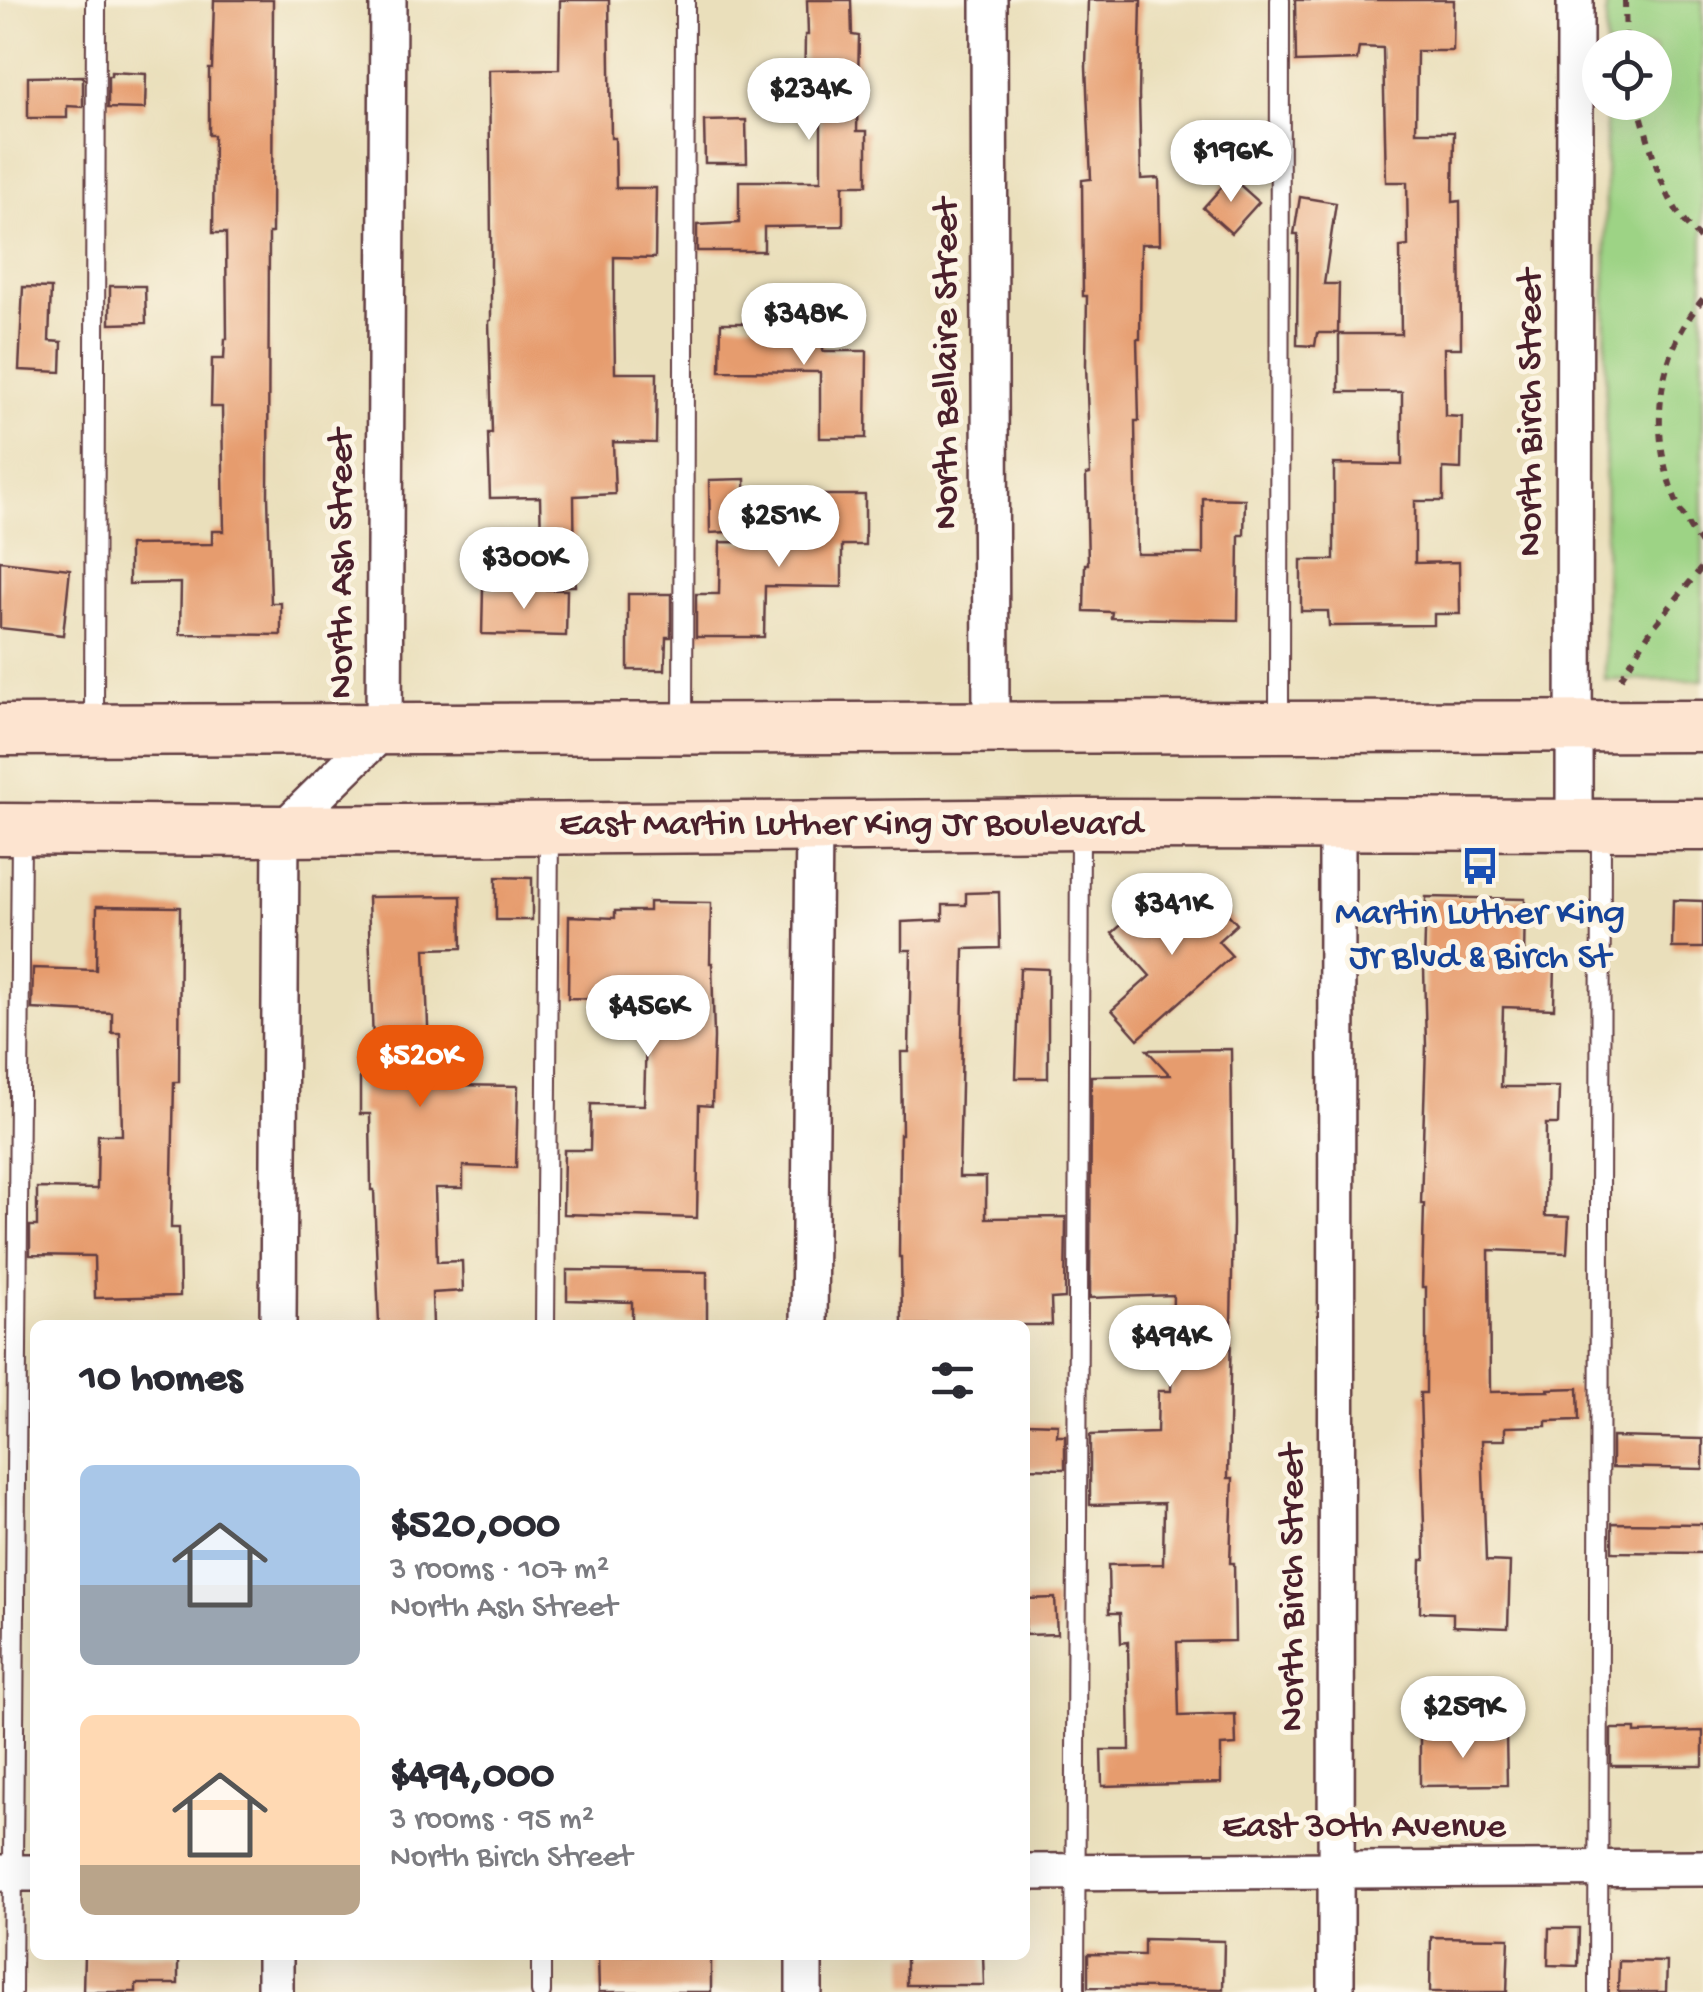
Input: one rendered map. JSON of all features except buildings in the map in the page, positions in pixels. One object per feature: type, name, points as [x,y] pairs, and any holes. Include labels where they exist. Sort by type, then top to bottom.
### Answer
[{"type":"main road","points":[[0,730],[1703,726]]},
{"type":"main road","name":"East Martin Luther King Jr Boulevard","points":[[10,829],[1703,825]]},
{"type":"street","name":"North Ash Street","points":[[281,830],[384,730],[388,0]]},
{"type":"street","name":"North Bellaire Street","points":[[990,0],[991,727]]},
{"type":"street","name":"North Birch Street","points":[[1575,0],[1574,726],[1588,826]]},
{"type":"street","name":"North Birch Street","points":[[1336,1992],[1337,825]]},
{"type":"street","points":[[809,1320],[814,827]]},
{"type":"street","points":[[278,1320],[281,830]]},
{"type":"street","name":"East 30th Avenue","points":[[1030,1872],[1703,1868]]},
{"type":"street","points":[[275,1960],[276,1992]]},
{"type":"street","points":[[804,1960],[804,1992]]},
{"type":"lane","points":[[94,731],[96,0]]},
{"type":"lane","points":[[683,728],[685,0]]},
{"type":"lane","points":[[1279,727],[1280,0]]},
{"type":"lane","points":[[1076,1992],[1080,824]]},
{"type":"lane","points":[[1588,826],[1598,1992]]},
{"type":"lane","points":[[545,1320],[549,828]]},
{"type":"lane","points":[[10,829],[16,1873],[12,1992]]},
{"type":"lane","points":[[542,1960],[542,1992]]},
{"type":"path","points":[[1625,0],[1626,30]]},
{"type":"path","points":[[1642,120],[1661,181],[1686,228],[1703,241]]},
{"type":"path","points":[[1703,299],[1676,341],[1663,383],[1659,418],[1667,479],[1680,511],[1703,547]]},
{"type":"path","points":[[1621,678],[1651,630],[1703,566]]},
{"type":"green space","points":[[1606,0],[1703,0],[1703,680],[1605,680],[1606,120],[1672,120],[1672,30],[1606,30]]},
{"type":"place","name":"Martin Luther King Jr Blvd & Birch St","points":[[1480,866]]}]
